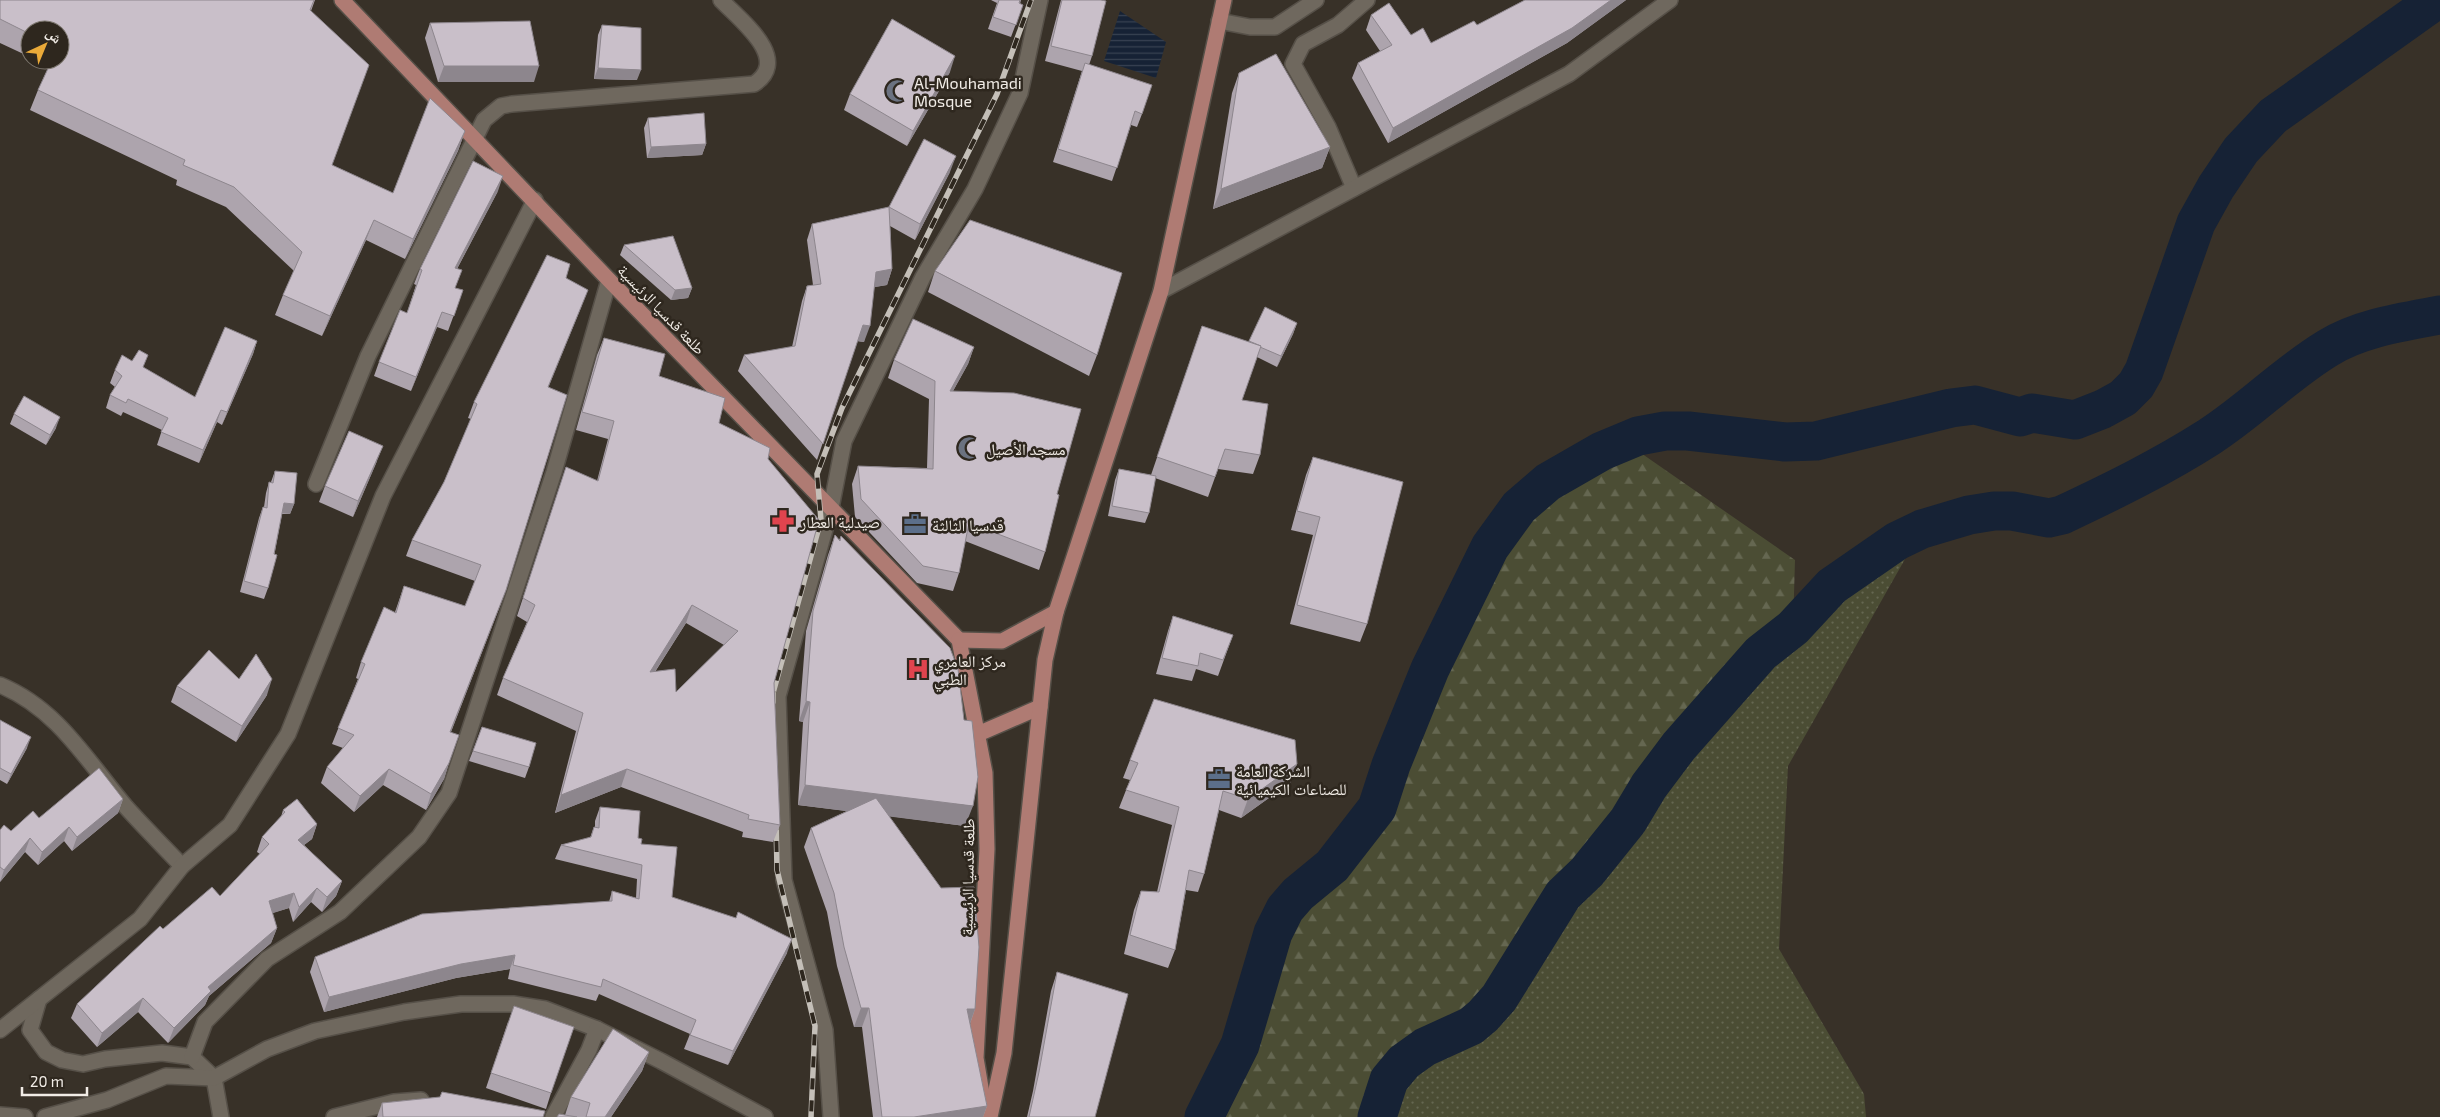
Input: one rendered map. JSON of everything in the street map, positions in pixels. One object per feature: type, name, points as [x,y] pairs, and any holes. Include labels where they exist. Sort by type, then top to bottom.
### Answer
[{"type":"main road","name":"طلعة قدسيا الرئيسية","points":[[342,0],[535,200],[609,280],[959,640],[985,773],[987,849],[976,1058],[986,1117]]},
{"type":"main road","points":[[990,1117],[1004,1053],[1045,660],[1056,612],[1161,290],[1224,0]]},
{"type":"main road","points":[[959,640],[1002,641],[1056,612]]},
{"type":"main road","points":[[978,734],[1040,707]]},
{"type":"street","points":[[316,484],[368,356],[475,139],[478,128],[492,112],[512,104],[754,84],[760,80],[768,68],[768,55],[761,43],[721,0]]},
{"type":"street","points":[[831,1117],[825,1030],[784,880],[778,696],[831,508],[844,442],[923,277],[975,189],[1020,92],[1040,0]]},
{"type":"street","points":[[1220,21],[1250,27],[1274,27],[1316,0]]},
{"type":"street","points":[[1354,188],[1328,127],[1293,64],[1303,44],[1338,24],[1366,0]]},
{"type":"street","points":[[1161,290],[1569,74],[1670,0]]},
{"type":"street","points":[[0,1030],[140,919],[182,866],[230,825],[288,734],[383,496],[535,200]]},
{"type":"street","points":[[192,1057],[205,1022],[267,959],[340,912],[419,837],[449,794],[554,472],[609,280]]},
{"type":"street","points":[[4,690],[58,722],[126,806],[182,866]]},
{"type":"street","points":[[39,999],[30,1030],[46,1052],[62,1060],[83,1064],[105,1059],[162,1053],[192,1057],[214,1078],[221,1117]]},
{"type":"street","points":[[45,1117],[106,1100],[166,1076],[214,1078],[267,1049],[315,1032],[404,1012],[461,1004],[513,1004],[546,1009],[597,1029],[669,1065],[765,1117]]},
{"type":"street","points":[[553,1117],[589,1050],[597,1029]]},
{"type":"street","points":[[334,1117],[394,1102],[440,1101]]},
{"type":"street","points":[[0,1115],[25,1117]]},
{"type":"green space","points":[[1625,442],[1795,560],[1793,628],[1713,710],[1628,821],[1547,917],[1483,1016],[1404,1062],[1377,1117],[1204,1117],[1240,1045],[1285,909],[1332,866],[1377,808],[1437,654],[1490,547],[1548,482]]},
{"type":"green space","points":[[1922,529],[1788,766],[1779,949],[1864,1094],[1866,1117],[1377,1117],[1404,1062],[1471,1026],[1628,821],[1805,615]]},
{"type":"water","points":[[1120,11],[1166,42],[1156,78],[1104,61]]},
{"type":"building","points":[[0,0],[314,0],[310,10],[369,65],[332,165],[393,193],[430,98],[465,131],[413,239],[374,220],[330,316],[283,295],[302,252],[234,187],[183,165],[185,160],[38,90],[47,70],[70,70],[70,20],[20,20],[20,29],[0,19]]},
{"type":"building","points":[[999,0],[1020,0],[1019,3],[1023,5],[1016,25],[993,17]]},
{"type":"building","points":[[1062,0],[1106,1],[1092,56],[1051,46]]},
{"type":"building","points":[[1525,0],[1611,0],[1572,28],[1393,128],[1358,63],[1392,45],[1371,15],[1389,3],[1411,35],[1423,28],[1431,43],[1474,21],[1477,25]]},
{"type":"building","name":"Al-Mouhamadi Mosque","points":[[892,19],[955,56],[913,131],[850,94]]},
{"type":"building","points":[[530,21],[539,66],[444,66],[430,23]]},
{"type":"building","points":[[602,25],[641,28],[641,70],[598,68]]},
{"type":"building","points":[[1276,54],[1330,147],[1221,189],[1239,73]]},
{"type":"building","points":[[1085,63],[1152,85],[1142,114],[1135,111],[1117,168],[1058,149]]},
{"type":"building","points":[[704,113],[706,144],[651,147],[648,118]]},
{"type":"building","points":[[924,139],[956,156],[920,224],[889,207]]},
{"type":"building","points":[[473,161],[503,176],[455,268],[462,270],[455,288],[463,290],[454,316],[442,312],[416,377],[379,362],[400,310],[407,313],[422,270],[420,269]]},
{"type":"building","points":[[889,207],[892,269],[876,272],[870,326],[863,325],[823,444],[744,355],[795,346],[807,286],[821,284],[812,224]]},
{"type":"building","points":[[970,220],[1122,273],[1097,355],[935,271]]},
{"type":"building","points":[[673,236],[692,288],[675,290],[624,245]]},
{"type":"building","points":[[547,255],[570,264],[566,278],[588,290],[548,387],[567,395],[506,590],[450,732],[459,735],[449,763],[431,794],[389,769],[360,796],[327,767],[354,735],[338,728],[365,664],[361,662],[384,607],[396,613],[404,586],[465,606],[481,565],[412,540],[444,482],[477,404],[474,402]]},
{"type":"building","points":[[1265,307],[1297,323],[1281,356],[1249,341]]},
{"type":"building","points":[[913,319],[974,347],[950,391],[1014,393],[1081,409],[1057,494],[1059,495],[1045,552],[969,523],[959,573],[923,566],[861,499],[858,466],[933,469],[935,381],[894,360]]},
{"type":"building","points":[[1202,326],[1261,346],[1242,400],[1268,404],[1260,455],[1225,449],[1215,477],[1157,457]]},
{"type":"building","points":[[225,327],[257,341],[227,412],[221,410],[203,450],[161,432],[168,418],[128,399],[126,403],[110,395],[122,376],[115,370],[122,355],[132,361],[139,350],[148,355],[143,367],[195,397]]},
{"type":"building","points":[[604,338],[665,354],[659,376],[725,398],[719,423],[770,448],[768,459],[819,520],[774,683],[780,825],[748,819],[749,815],[627,769],[561,795],[583,713],[503,678],[535,605],[523,598],[566,467],[598,481],[614,421],[582,412]],"holes":[[[692,605],[738,631],[676,692],[675,669],[650,672]]]},
{"type":"building","points":[[24,396],[60,417],[50,435],[14,414]]},
{"type":"building","points":[[349,431],[383,446],[358,501],[325,486]]},
{"type":"building","points":[[1313,457],[1403,482],[1367,624],[1297,605],[1320,517],[1297,511]]},
{"type":"building","points":[[1119,469],[1156,476],[1149,513],[1112,506]]},
{"type":"building","points":[[275,471],[297,473],[294,504],[284,503],[274,554],[277,555],[268,588],[244,581],[263,507],[267,508],[269,482],[273,483]]},
{"type":"building","points":[[835,535],[840,541],[841,536],[950,648],[958,669],[964,720],[972,721],[978,777],[973,806],[805,785],[810,702],[806,701],[813,611]]},
{"type":"building","points":[[1173,616],[1233,635],[1223,660],[1200,653],[1198,666],[1162,658]]},
{"type":"building","points":[[209,650],[239,679],[256,654],[272,679],[242,726],[177,686]]},
{"type":"building","points":[[1154,699],[1295,740],[1297,764],[1248,799],[1223,791],[1204,874],[1189,870],[1175,950],[1130,935],[1141,891],[1159,892],[1179,807],[1126,790],[1138,763],[1130,760]]},
{"type":"building","points":[[0,720],[31,737],[11,774],[0,768]]},
{"type":"building","points":[[482,727],[536,743],[529,767],[473,751]]},
{"type":"building","points":[[99,768],[123,799],[77,837],[69,827],[42,852],[30,838],[4,870],[0,867],[0,830],[4,825],[11,831],[33,811],[39,818]]},
{"type":"building","points":[[876,798],[941,888],[974,887],[979,947],[975,1009],[967,1009],[987,1106],[914,1117],[882,1117],[869,1008],[861,1008],[844,947],[834,893],[811,828]]},
{"type":"building","points":[[297,799],[317,824],[298,840],[342,881],[327,897],[317,888],[299,907],[294,893],[269,901],[277,928],[208,987],[211,991],[174,1028],[143,998],[102,1033],[77,1004],[160,926],[163,929],[212,887],[220,896],[269,844],[262,837],[285,812],[283,810]]},
{"type":"building","points":[[600,807],[640,811],[638,838],[642,839],[641,844],[677,847],[672,897],[736,918],[738,912],[792,939],[733,1051],[690,1035],[696,1020],[603,979],[601,987],[513,965],[515,955],[461,964],[329,997],[315,957],[422,914],[612,901],[612,891],[639,899],[642,865],[561,845],[591,837],[594,827],[599,828]]},
{"type":"building","points":[[1057,972],[1128,994],[1095,1117],[1029,1117]]},
{"type":"building","points":[[514,1006],[574,1027],[551,1093],[491,1073]]},
{"type":"building","points":[[613,1029],[649,1052],[605,1117],[586,1117],[590,1103],[571,1097]]},
{"type":"building","points":[[442,1092],[545,1111],[543,1117],[383,1117],[382,1103],[440,1097]]},
{"type":"building","points":[[559,1114],[577,1117],[557,1117]]},
{"type":"waterway","points":[[1204,1117],[1240,1045],[1273,933],[1285,909],[1298,894],[1332,866],[1377,808],[1391,765],[1430,669],[1490,547],[1519,507],[1548,482],[1602,451],[1638,436],[1665,431],[1688,431],[1785,442],[1816,441],[1951,408],[1975,405],[2020,417],[2032,413],[2075,420],[2103,409],[2123,398],[2136,385],[2144,371],[2196,223],[2216,187],[2241,150],[2273,116],[2436,0]]},
{"type":"waterway","points":[[1377,1117],[1389,1080],[1404,1062],[1425,1047],[1471,1026],[1483,1016],[1499,998],[1563,895],[1587,872],[1628,821],[1649,786],[1679,746],[1761,653],[1793,628],[1832,586],[1897,541],[1922,529],[1969,515],[1994,511],[2012,511],[2049,518],[2062,515],[2137,478],[2209,437],[2312,358],[2340,341],[2382,327],[2440,315]]},
{"type":"railway","points":[[773,702],[773,693],[821,520],[817,474],[842,408],[997,94],[1031,0]]},
{"type":"railway","points":[[776,819],[777,870],[815,1026],[811,1117]]},
{"type":"place","name":"Al-Mouhamadi Mosque","points":[[897,91]]},
{"type":"place","name":"مسجد الأصيل","points":[[969,448]]},
{"type":"place","name":"صيدلية العطار","points":[[783,521]]},
{"type":"place","name":"قدسيا الثالثة","points":[[915,524]]},
{"type":"place","name":"مركز العامري الطبي","points":[[918,669]]},
{"type":"place","name":"الشركة العامة للصناعات الكيميائية","points":[[1219,779]]}]
